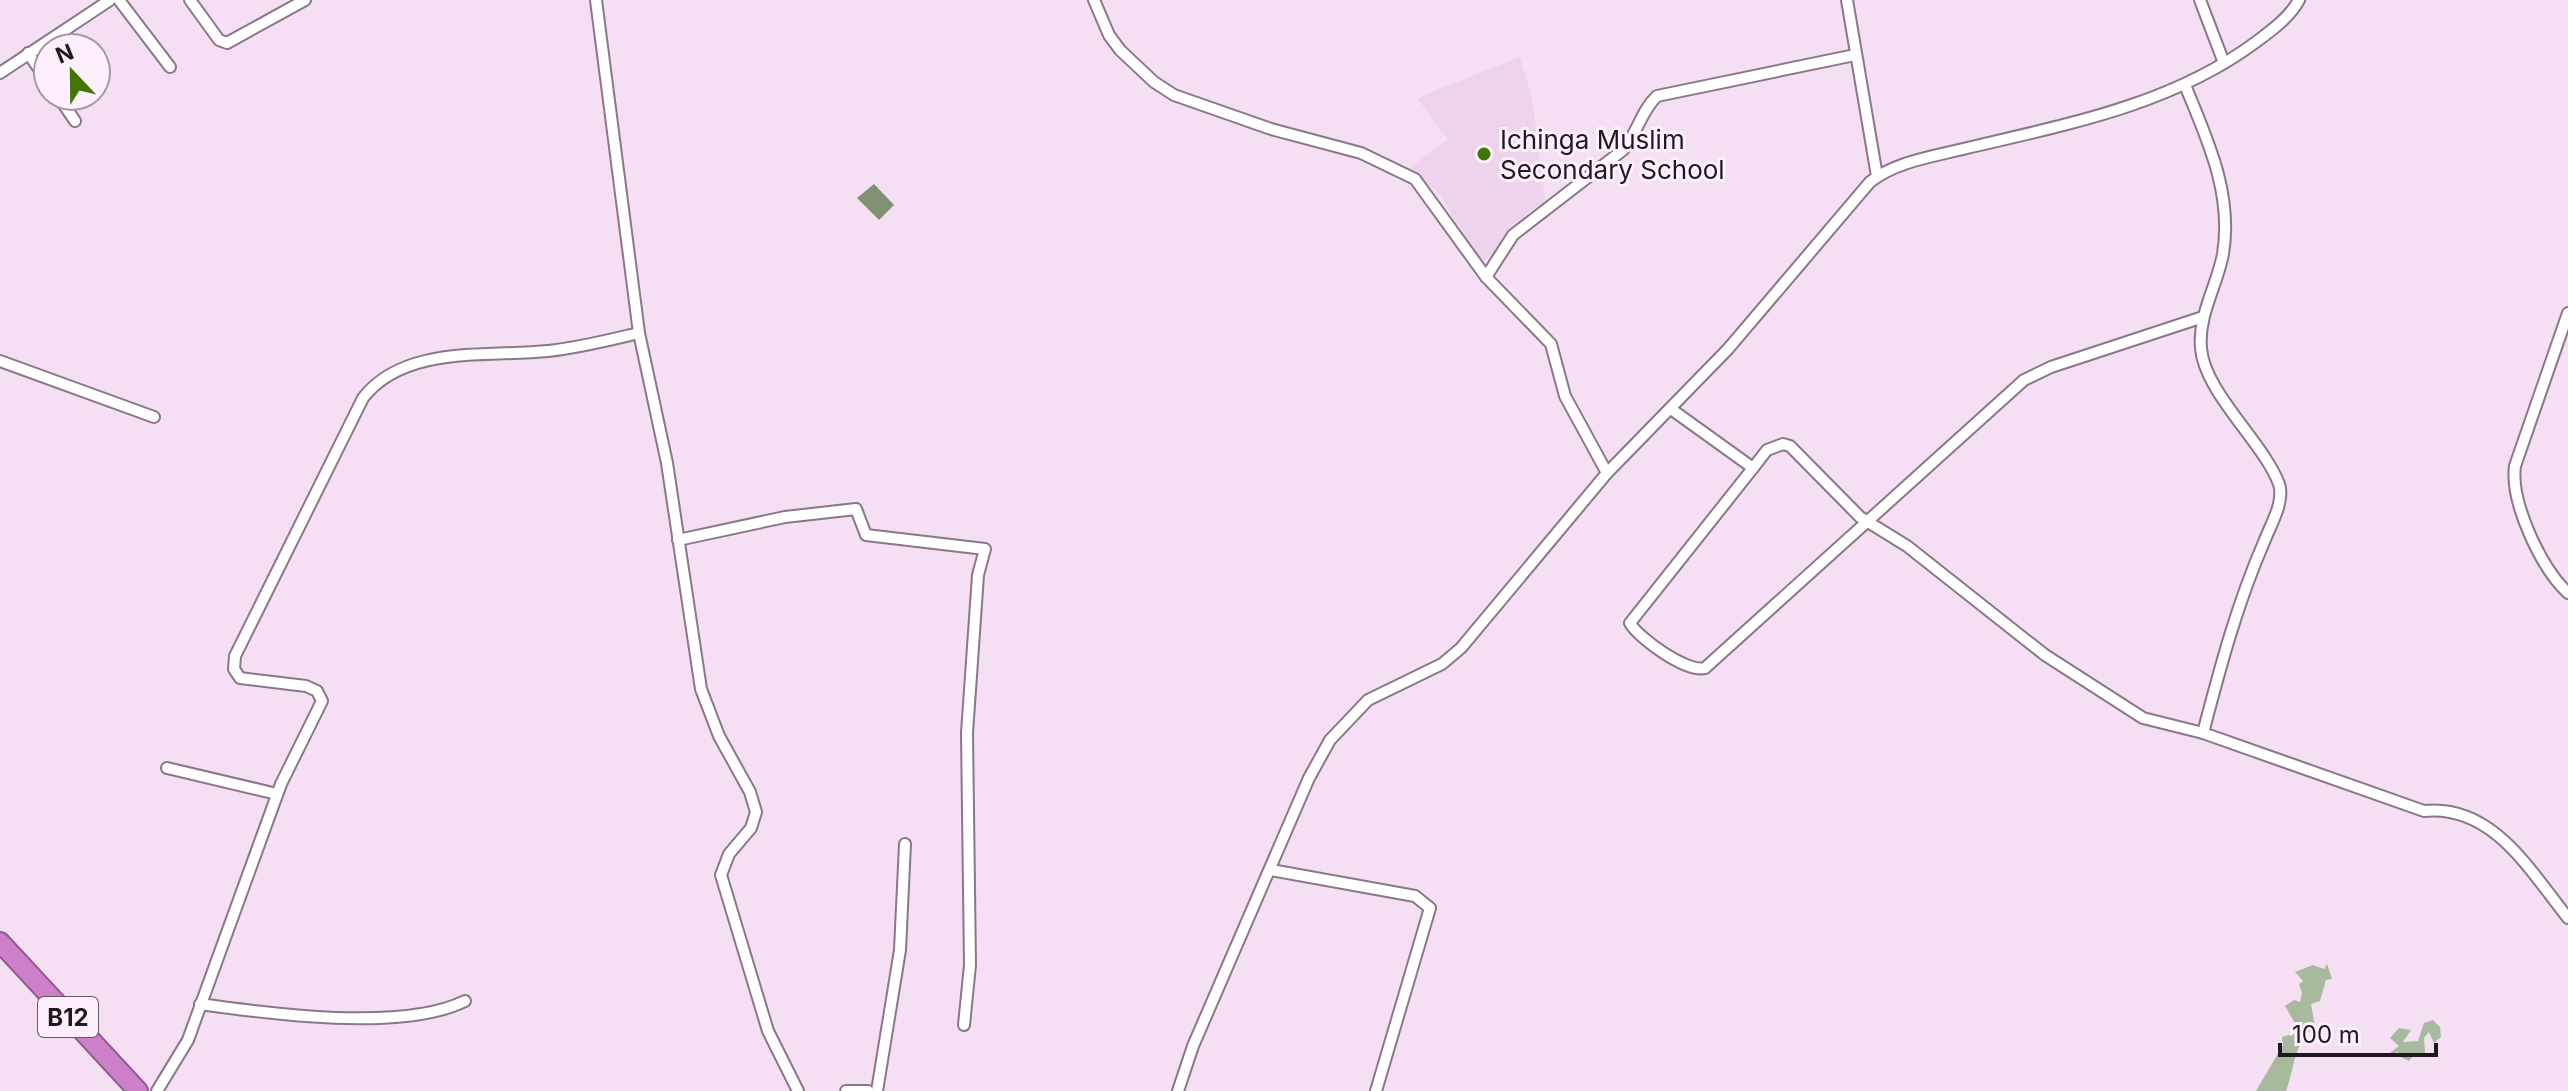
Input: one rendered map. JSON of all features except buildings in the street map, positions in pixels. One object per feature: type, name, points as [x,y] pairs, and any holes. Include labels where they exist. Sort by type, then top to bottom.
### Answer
[{"type":"highway","name":"B12","points":[[0,942],[138,1091]]},
{"type":"street","points":[[0,73],[110,0]]},
{"type":"street","points":[[119,0],[170,67]]},
{"type":"street","points":[[190,0],[219,40],[227,43],[305,0]]},
{"type":"street","points":[[596,0],[639,333],[667,463],[704,702],[750,792],[756,812],[751,828],[729,854],[721,875],[768,1031],[798,1091]]},
{"type":"street","points":[[1094,0],[1109,35],[1120,50],[1154,82],[1174,95],[1271,129],[1361,153],[1415,179],[1486,277],[1551,344],[1565,396],[1607,473]]},
{"type":"street","points":[[1847,0],[1877,176]]},
{"type":"street","points":[[2200,0],[2224,63]]},
{"type":"street","points":[[1178,1091],[1199,1032],[1309,778],[1338,729],[1385,688],[1442,664],[1461,648],[1607,473],[1671,409],[1877,176],[1940,155],[2099,116],[2185,85],[2224,63],[2276,26],[2299,0]]},
{"type":"street","points":[[28,53],[32,59]]},
{"type":"street","points":[[1486,277],[1513,235],[1623,150],[1635,136],[1646,107],[1657,96],[1855,55]]},
{"type":"street","points":[[2185,85],[2225,200],[2223,255],[2203,317],[2200,346],[2204,364],[2235,417],[2266,460],[2280,492],[2277,510],[2247,581],[2203,733]]},
{"type":"street","points":[[69,112],[75,121]]},
{"type":"street","points":[[2568,313],[2515,466],[2512,484],[2536,547],[2549,571],[2568,593]]},
{"type":"street","points":[[2203,317],[2051,367],[2024,380],[1866,521],[1705,668],[1692,668],[1636,632],[1630,623],[1767,450],[1783,444],[1790,446],[1866,521],[1907,546],[2045,655],[2126,709],[2155,723],[2203,733],[2424,811],[2466,813],[2505,841],[2568,918]]},
{"type":"street","points":[[157,1091],[188,1040],[277,794],[320,709],[321,697],[315,689],[244,679],[235,672],[234,660],[368,391],[387,375],[422,362],[569,348],[639,333]]},
{"type":"street","points":[[0,361],[154,417]]},
{"type":"street","points":[[1671,409],[1753,468]]},
{"type":"street","points":[[678,540],[785,517],[856,509],[866,535],[985,549],[978,575],[967,733],[970,965],[964,1025]]},
{"type":"street","points":[[167,768],[277,794]]},
{"type":"street","points":[[877,1091],[900,950],[905,844]]},
{"type":"street","points":[[1271,870],[1415,896],[1430,908],[1376,1091]]},
{"type":"street","points":[[200,1004],[329,1017],[412,1015],[465,1001]]},
{"type":"street","points":[[846,1091],[868,1091]]},
{"type":"shaded area","name":"Ichinga Muslim Secondary School","points":[[1520,57],[1532,98],[1545,201],[1511,225],[1494,253],[1484,260],[1475,253],[1441,196],[1410,168],[1448,139],[1417,98]]},
{"type":"shaded area","points":[[874,184],[894,205],[879,220],[857,198]]},
{"type":"shaded area","points":[[2327,964],[2332,979],[2326,980],[2320,1001],[2311,1004],[2315,1027],[2302,1041],[2286,1091],[2256,1091],[2283,1045],[2282,1037],[2292,1034],[2296,1025],[2285,1006],[2294,1000],[2300,1002],[2302,993],[2299,984],[2303,981],[2295,972],[2313,965],[2324,969]]},
{"type":"shaded area","points":[[2433,1020],[2440,1027],[2441,1037],[2434,1043],[2429,1032],[2424,1038],[2425,1053],[2415,1054],[2409,1061],[2398,1056],[2398,1052],[2387,1055],[2399,1046],[2390,1038],[2399,1028],[2411,1030],[2403,1042],[2418,1041],[2424,1023]]},
{"type":"place","name":"Ichinga Muslim Secondary School","points":[[1484,154]]}]
